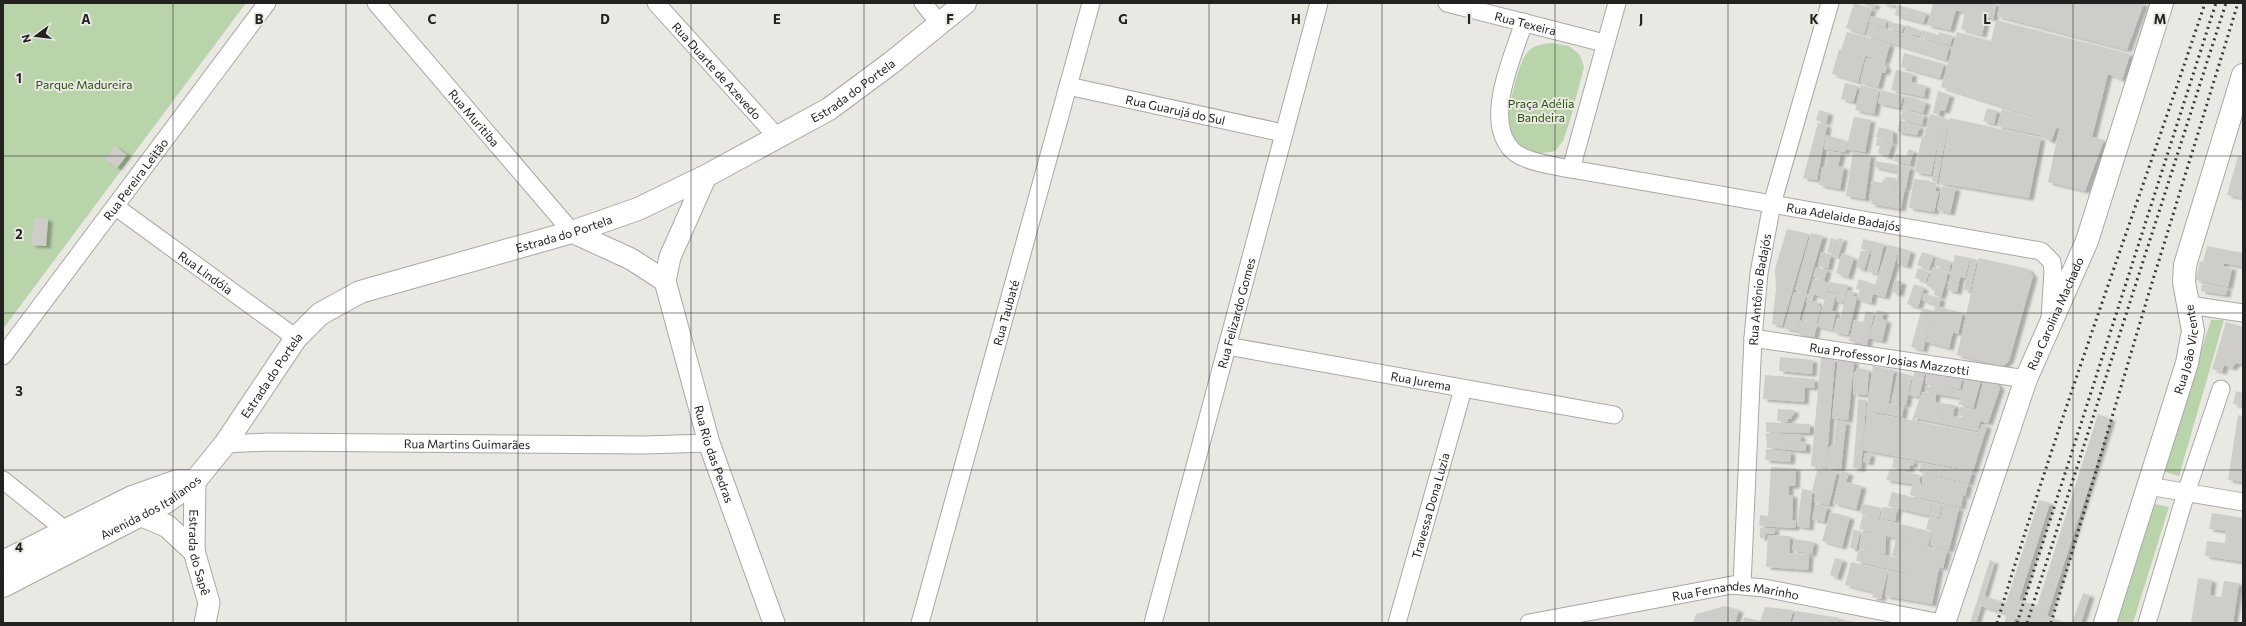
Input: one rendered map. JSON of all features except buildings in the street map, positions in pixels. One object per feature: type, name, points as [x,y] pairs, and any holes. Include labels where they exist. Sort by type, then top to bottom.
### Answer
[{"type":"main road","name":"Estrada do Portela","points":[[195,481],[225,444],[296,338],[320,314],[360,292],[572,232],[638,209],[706,176],[830,109],[891,64],[965,3]]},
{"type":"main road","name":"Rua Carolina Machado","points":[[1944,623],[2026,379],[2087,241],[2162,3]]},
{"type":"main road","name":"Rua João Vicente","points":[[2105,623],[2187,363],[2193,331],[2184,282],[2190,244],[2243,75]]},
{"type":"main road","name":"Avenida dos Italianos","points":[[3,562],[132,497],[177,481],[195,481]]},
{"type":"main road","name":"Avenida dos Italianos","points":[[3,586],[166,502],[195,481]]},
{"type":"main road","points":[[141,515],[167,526],[194,551]]},
{"type":"street","name":"Rua Pereira Leitão","points":[[3,356],[268,3]]},
{"type":"street","name":"Rua Muritiba","points":[[376,3],[572,232]]},
{"type":"street","name":"Rua Duarte de Azevedo","points":[[656,3],[778,138]]},
{"type":"street","points":[[923,3],[939,23]]},
{"type":"street","name":"Rua Taubaté","points":[[920,623],[1091,3]]},
{"type":"street","name":"Rua Felizardo Gomes","points":[[1153,623],[1319,3]]},
{"type":"street","name":"Rua Texeira","points":[[1448,3],[1604,43]]},
{"type":"street","points":[[1524,22],[1504,86],[1499,111],[1500,129],[1514,152],[1535,161],[1571,169],[1604,43],[1617,3]]},
{"type":"street","name":"Rua Antônio Badajós","points":[[1742,585],[1754,338],[1759,273],[1772,204],[1830,3]]},
{"type":"street","name":"Rua Guarujá do Sul","points":[[1068,86],[1283,133]]},
{"type":"street","name":"Rua Adelaide Badajós","points":[[1571,169],[2041,251],[2052,262],[2054,271],[2050,324]]},
{"type":"street","name":"Rua Rio das Pedras","points":[[706,176],[670,257],[665,281],[709,443],[774,623]]},
{"type":"street","name":"Rua Lindóia","points":[[116,207],[296,338]]},
{"type":"street","points":[[572,232],[631,259],[665,281]]},
{"type":"street","points":[[2189,305],[2243,313]]},
{"type":"street","name":"Rua Professor Josias Mazzotti","points":[[1754,338],[2026,379]]},
{"type":"street","name":"Rua Jurema","points":[[1227,346],[1614,415]]},
{"type":"street","name":"Travessa Dona Luzia","points":[[1396,623],[1463,389]]},
{"type":"street","points":[[2147,623],[2186,493],[2221,389]]},
{"type":"street","name":"Rua Martins Guimarães","points":[[225,444],[269,442],[644,445],[709,443]]},
{"type":"street","points":[[3,480],[65,530]]},
{"type":"street","name":"Estrada do Sapê","points":[[195,481],[193,510],[194,551],[207,613],[220,623]]},
{"type":"street","points":[[2148,486],[2243,502]]},
{"type":"street","name":"Rua Fernandes Marinho","points":[[1529,623],[1720,586],[1742,585],[1941,623]]},
{"type":"green space","name":"Parque Madureira","points":[[3,3],[246,3],[3,329]]},
{"type":"green space","name":"Praça Adélia Bandeira","points":[[1552,43],[1569,46],[1580,55],[1584,67],[1563,141],[1555,151],[1545,153],[1531,152],[1521,147],[1506,129],[1509,112],[1516,78],[1523,59],[1532,48],[1542,44]]},
{"type":"green space","points":[[2211,320],[2224,320],[2179,476],[2163,471]]},
{"type":"green space","points":[[2155,504],[2169,507],[2133,623],[2117,623]]},
{"type":"railway","points":[[1997,623],[2046,467],[2205,3]]},
{"type":"railway","points":[[2017,623],[2216,3]]},
{"type":"railway","points":[[2027,623],[2226,3]]},
{"type":"railway","points":[[2051,623],[2148,296],[2238,3]]}]
